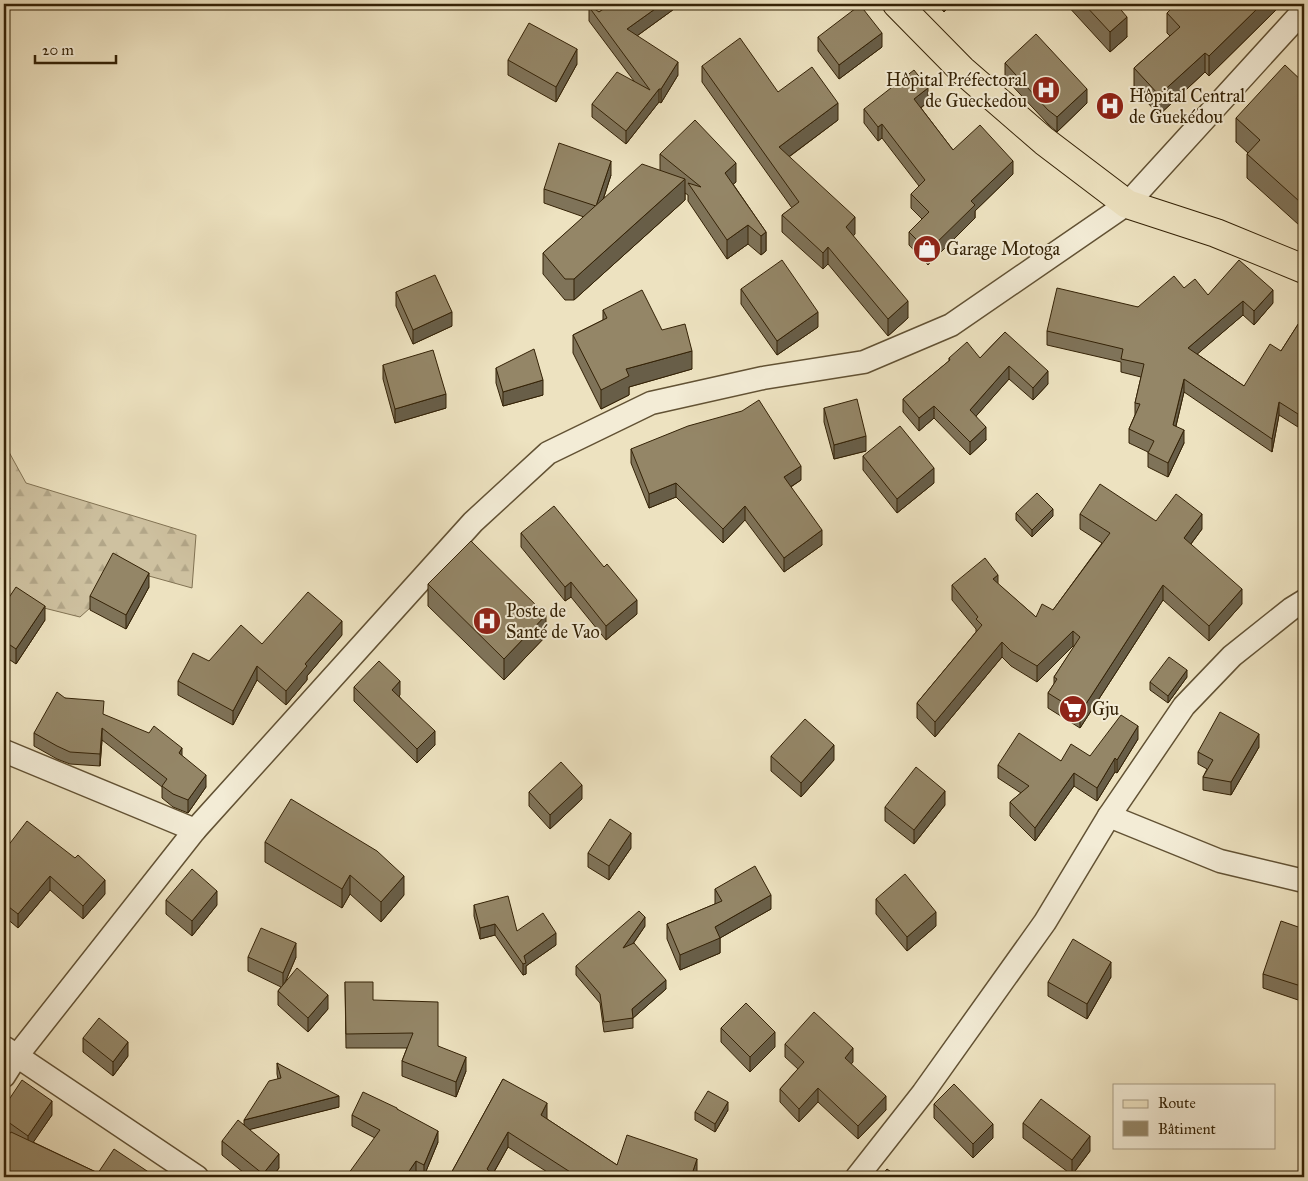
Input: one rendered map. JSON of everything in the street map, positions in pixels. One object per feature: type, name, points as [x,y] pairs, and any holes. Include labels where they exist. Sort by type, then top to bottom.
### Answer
[{"type":"main road","points":[[897,4],[962,70],[1044,141],[1127,204],[1216,233],[1304,269]]},
{"type":"street","points":[[4,1076],[10,1052],[195,830],[473,522],[548,453],[651,403],[763,378],[864,362],[951,325],[1127,204],[1304,10]]},
{"type":"street","points":[[857,1177],[923,1093],[1045,922],[1108,816],[1184,706],[1232,656],[1291,609],[1304,601]]},
{"type":"street","points":[[4,751],[195,830]]},
{"type":"street","points":[[1108,816],[1220,861],[1304,881]]},
{"type":"street","points":[[10,1052],[198,1177]]},
{"type":"green space","points":[[4,443],[26,483],[196,535],[192,588],[131,571],[80,617],[28,604],[4,633]]},
{"type":"building","points":[[611,4],[662,4],[627,29],[678,62],[661,89],[659,89],[626,131],[592,104],[617,72],[650,90],[589,7],[599,12]]},
{"type":"building","points":[[1084,4],[1116,4],[1127,17],[1110,32]]},
{"type":"building","points":[[1176,4],[1262,4],[1209,56],[1205,53],[1159,95],[1134,68],[1180,27],[1167,13]]},
{"type":"building","points":[[860,5],[882,33],[839,65],[818,37]]},
{"type":"building","points":[[529,23],[577,49],[556,87],[508,60]]},
{"type":"building","name":"Hôpital Préfectoral de Gueckedou","points":[[1036,34],[1087,89],[1057,117],[1048,110],[1005,63]]},
{"type":"building","points":[[740,38],[778,92],[812,67],[838,103],[779,147],[855,217],[846,227],[908,301],[888,319],[828,247],[823,253],[782,215],[799,202],[702,66]]},
{"type":"building","points":[[1285,65],[1304,83],[1304,195],[1299,201],[1247,154],[1260,140],[1236,118]]},
{"type":"building","points":[[914,70],[928,88],[914,99],[953,150],[980,125],[1013,161],[971,201],[975,205],[928,251],[909,232],[929,212],[911,194],[925,180],[882,124],[878,127],[864,109]]},
{"type":"building","points":[[695,120],[736,163],[725,173],[766,232],[761,236],[748,225],[727,240],[688,183],[701,187],[660,154]]},
{"type":"building","points":[[559,143],[611,161],[596,206],[544,189]]},
{"type":"building","points":[[642,164],[685,179],[574,279],[565,279],[543,253]]},
{"type":"building","points":[[782,260],[818,312],[777,341],[741,289]]},
{"type":"building","points":[[1239,260],[1273,290],[1254,311],[1243,301],[1188,348],[1244,386],[1270,344],[1281,351],[1304,315],[1304,404],[1298,414],[1279,402],[1272,439],[1184,379],[1173,425],[1184,430],[1168,463],[1148,453],[1154,441],[1129,429],[1140,404],[1135,403],[1144,364],[1121,359],[1123,349],[1047,331],[1057,288],[1138,307],[1174,276],[1184,288],[1195,279],[1208,295]]},
{"type":"building","points":[[435,275],[452,312],[413,330],[396,292]]},
{"type":"building","points":[[642,290],[662,330],[685,324],[692,351],[626,369],[629,376],[601,390],[573,335],[607,318],[603,310]]},
{"type":"building","points":[[1005,332],[1048,371],[1033,388],[1009,366],[970,410],[986,427],[970,442],[934,406],[919,418],[903,399],[950,360],[949,358],[967,342],[980,358]]},
{"type":"building","points":[[534,349],[543,380],[503,392],[496,368]]},
{"type":"building","points":[[433,350],[446,394],[395,409],[383,365]]},
{"type":"building","points":[[857,399],[866,436],[834,445],[824,408]]},
{"type":"building","points":[[759,400],[801,466],[784,477],[822,530],[784,558],[745,506],[723,529],[676,483],[649,494],[631,449],[688,426],[742,411]]},
{"type":"building","points":[[900,426],[934,468],[897,499],[863,456]]},
{"type":"building","points":[[1100,484],[1156,521],[1176,494],[1202,514],[1184,538],[1242,589],[1209,626],[1163,585],[1080,713],[1048,693],[1057,679],[1054,677],[1080,637],[1073,631],[1037,666],[1011,651],[1002,642],[935,722],[917,703],[982,625],[976,619],[978,617],[952,585],[985,558],[998,575],[993,579],[1036,617],[1042,604],[1053,610],[1110,533],[1080,514]]},
{"type":"building","points":[[1037,493],[1053,509],[1032,530],[1016,513]]},
{"type":"building","points":[[554,506],[604,567],[607,564],[637,600],[606,626],[571,582],[565,587],[521,533]]},
{"type":"building","points":[[471,541],[546,615],[504,659],[428,584]]},
{"type":"building","points":[[113,553],[149,573],[126,615],[90,596]]},
{"type":"building","points":[[16,587],[45,606],[16,649],[4,641],[4,605]]},
{"type":"building","points":[[308,592],[342,621],[305,664],[307,666],[286,691],[257,666],[233,711],[178,681],[193,653],[209,661],[241,625],[262,644]]},
{"type":"building","points":[[1169,657],[1187,670],[1168,696],[1150,682]]},
{"type":"building","points":[[379,661],[400,681],[392,690],[435,731],[417,749],[354,687]]},
{"type":"building","points":[[57,692],[65,698],[104,701],[103,714],[149,733],[154,726],[182,748],[179,753],[206,775],[188,800],[173,794],[162,786],[167,779],[102,728],[100,754],[70,752],[57,746],[34,733]]},
{"type":"building","points":[[1220,712],[1259,734],[1231,782],[1203,777],[1213,760],[1198,752]]},
{"type":"building","points":[[1121,715],[1138,726],[1117,760],[1115,758],[1097,788],[1074,773],[1035,828],[1010,802],[1029,786],[998,765],[1019,733],[1061,761],[1071,744],[1090,756]]},
{"type":"building","points":[[805,719],[834,745],[801,783],[771,756]]},
{"type":"building","points":[[561,762],[582,785],[550,815],[529,792]]},
{"type":"building","points":[[916,767],[945,791],[914,830],[885,807]]},
{"type":"building","points":[[291,799],[377,851],[404,876],[381,902],[350,875],[342,889],[265,842]]},
{"type":"building","points":[[610,819],[631,833],[609,866],[588,853]]},
{"type":"building","points":[[27,821],[75,858],[78,855],[105,880],[83,906],[50,876],[18,914],[5,904],[4,906],[4,851]]},
{"type":"building","points":[[755,866],[771,895],[715,927],[720,938],[680,955],[667,924],[722,901],[715,889]]},
{"type":"building","points":[[192,869],[217,891],[192,921],[166,900]]},
{"type":"building","points":[[905,874],[936,912],[907,937],[876,899]]},
{"type":"building","points":[[508,896],[517,931],[543,913],[556,933],[524,956],[526,963],[523,964],[495,924],[480,928],[474,905]]},
{"type":"building","points":[[639,911],[645,917],[623,948],[634,943],[666,980],[632,1009],[633,1018],[604,1022],[600,994],[576,966]]},
{"type":"building","points":[[1281,921],[1304,929],[1304,987],[1263,974]]},
{"type":"building","points":[[261,928],[296,943],[283,973],[248,957]]},
{"type":"building","points":[[1073,939],[1111,962],[1087,1004],[1048,982]]},
{"type":"building","points":[[297,968],[328,995],[308,1018],[278,991]]},
{"type":"building","points":[[345,982],[373,982],[373,1000],[438,1002],[438,1046],[466,1057],[456,1082],[402,1061],[413,1033],[346,1034]]},
{"type":"building","points":[[746,1003],[775,1032],[750,1057],[721,1028]]},
{"type":"building","points":[[814,1012],[853,1048],[845,1058],[886,1096],[858,1126],[818,1088],[799,1109],[780,1089],[804,1062],[785,1044]]},
{"type":"building","points":[[99,1018],[128,1042],[113,1062],[83,1038]]},
{"type":"building","points":[[277,1063],[339,1096],[244,1120],[269,1081],[281,1078]]},
{"type":"building","points":[[503,1079],[547,1103],[541,1115],[617,1165],[627,1135],[697,1159],[691,1177],[578,1177],[508,1132],[487,1169],[496,1177],[449,1177]]},
{"type":"building","points":[[22,1080],[52,1101],[28,1136],[4,1119],[4,1107]]},
{"type":"building","points":[[954,1084],[993,1124],[973,1144],[934,1104]]},
{"type":"building","points":[[708,1091],[728,1102],[715,1124],[695,1112]]},
{"type":"building","points":[[363,1092],[438,1131],[424,1165],[416,1161],[405,1177],[346,1177],[380,1130],[352,1115]]},
{"type":"building","points":[[1041,1099],[1090,1136],[1072,1160],[1023,1123]]},
{"type":"building","points":[[238,1120],[279,1154],[263,1174],[222,1141]]},
{"type":"building","points":[[11,1132],[98,1173],[114,1149],[156,1177],[4,1177],[4,1141]]},
{"type":"building","points":[[887,1169],[898,1177],[880,1177]]},
{"type":"place","name":"Hôpital Préfectoral de Gueckedou","points":[[1046,90]]},
{"type":"place","name":"Hôpital Central de Guekédou","points":[[1110,106]]},
{"type":"place","name":"Garage Motoga","points":[[927,249]]},
{"type":"place","name":"Poste de Santé de Vao","points":[[487,621]]},
{"type":"place","name":"Gju","points":[[1073,709]]}]
